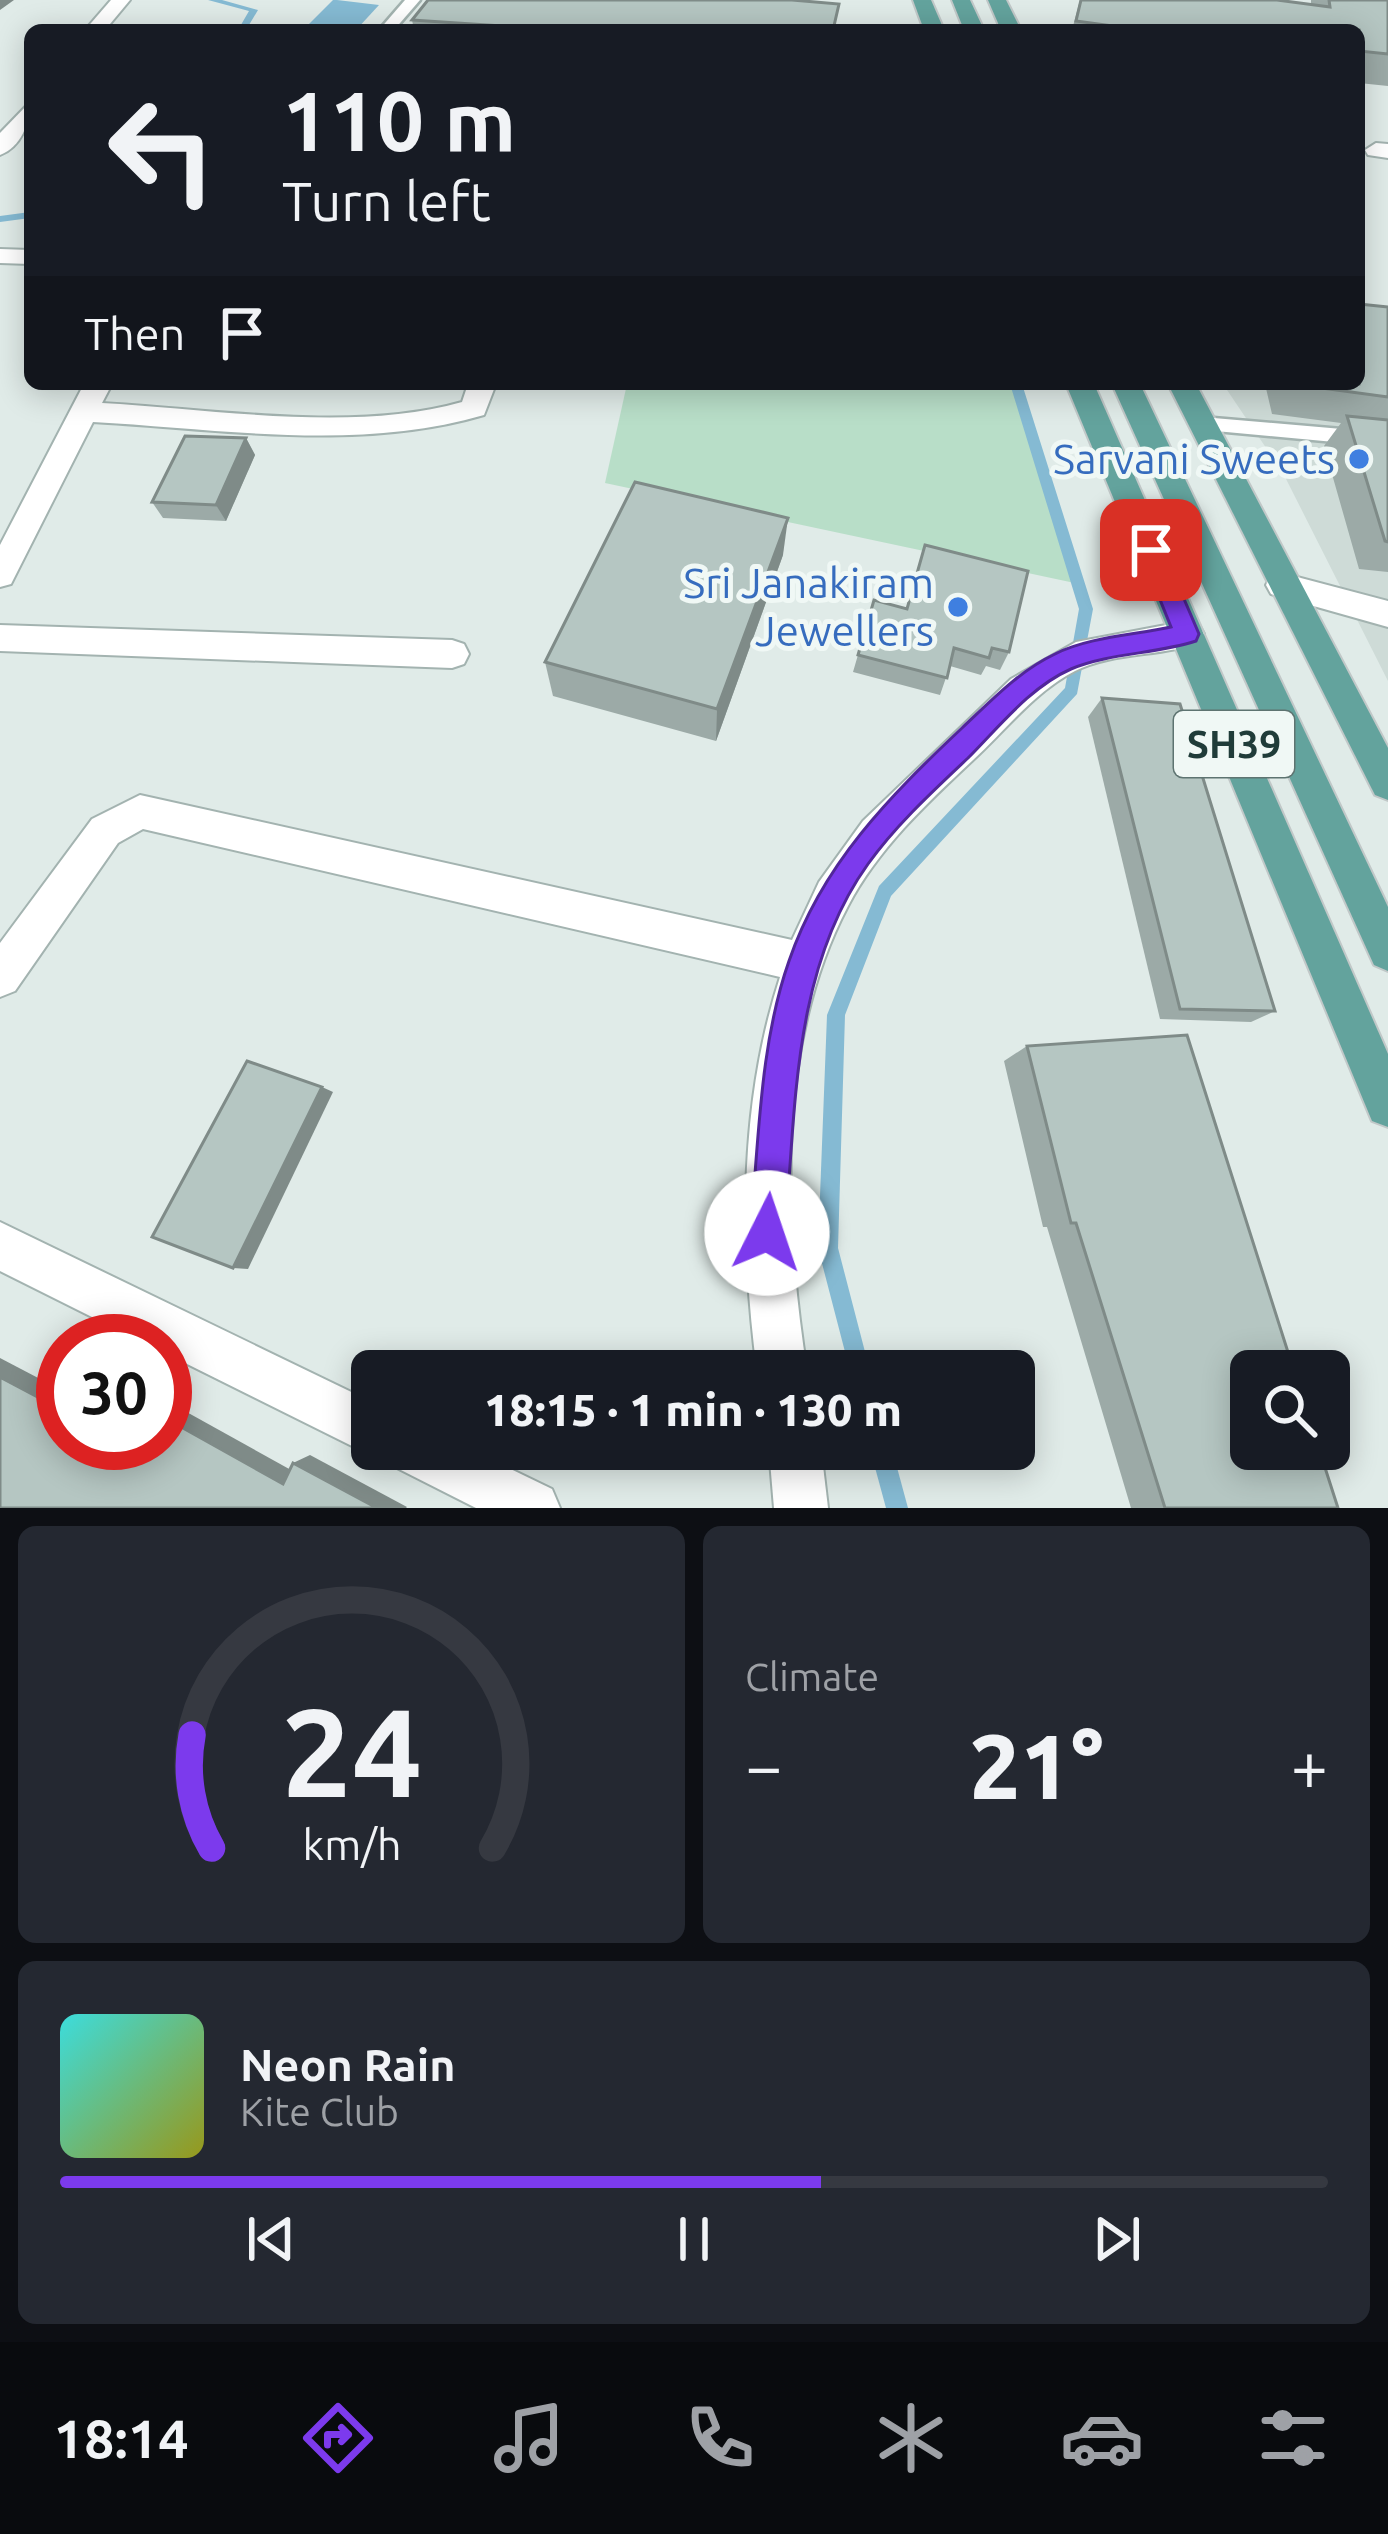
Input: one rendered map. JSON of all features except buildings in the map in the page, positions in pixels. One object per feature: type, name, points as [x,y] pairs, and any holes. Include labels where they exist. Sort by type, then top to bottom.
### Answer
[{"type":"main road","name":"SH39","points":[[1083,390],[1388,1105]]},
{"type":"main road","points":[[1129,390],[1388,951]]},
{"type":"main road","name":"SH39","points":[[1185,390],[1388,784]]},
{"type":"street","points":[[100,24],[121,0]]},
{"type":"street","points":[[0,148],[24,116]]},
{"type":"street","points":[[0,574],[95,390]]},
{"type":"street","points":[[84,412],[379,422],[450,419],[474,408],[480,390]]},
{"type":"street","points":[[1282,585],[1388,614]]},
{"type":"street","points":[[780,1350],[767,1233],[776,1106],[803,962],[832,896],[858,854],[915,790],[1028,683],[1066,660],[1187,634]]},
{"type":"street","points":[[0,638],[452,654]]},
{"type":"street","points":[[0,976],[105,831],[140,812],[803,962]]},
{"type":"street","points":[[0,1246],[351,1419]]},
{"type":"street","points":[[456,1470],[533,1508]]},
{"type":"street","points":[[797,1470],[801,1508]]},
{"type":"lane","points":[[391,24],[413,0]]},
{"type":"lane","points":[[1202,424],[1388,440]]},
{"type":"shaded area","points":[[1227,390],[1359,390],[1388,440],[1388,681],[1283,473]]},
{"type":"green space","points":[[626,390],[1018,390],[1084,585],[605,483]]},
{"type":"water","points":[[333,0],[379,5],[362,24],[309,24]]},
{"type":"waterway","points":[[212,0],[254,10],[246,24]]},
{"type":"waterway","points":[[0,219],[24,216]]},
{"type":"waterway","points":[[855,1350],[828,1248],[836,1015],[885,891],[1072,690],[1086,609],[1018,390]]},
{"type":"waterway","points":[[887,1470],[897,1508]]},
{"type":"place","name":"Sarvani Sweets","points":[[1359,459]]},
{"type":"place","name":"Sri Janakiram Jewellers","points":[[958,607]]},
{"type":"route","points":[[767,1233],[786,1041],[803,962],[832,896],[858,854],[915,790],[1028,683],[1066,660],[1187,634],[1151,550]]}]
